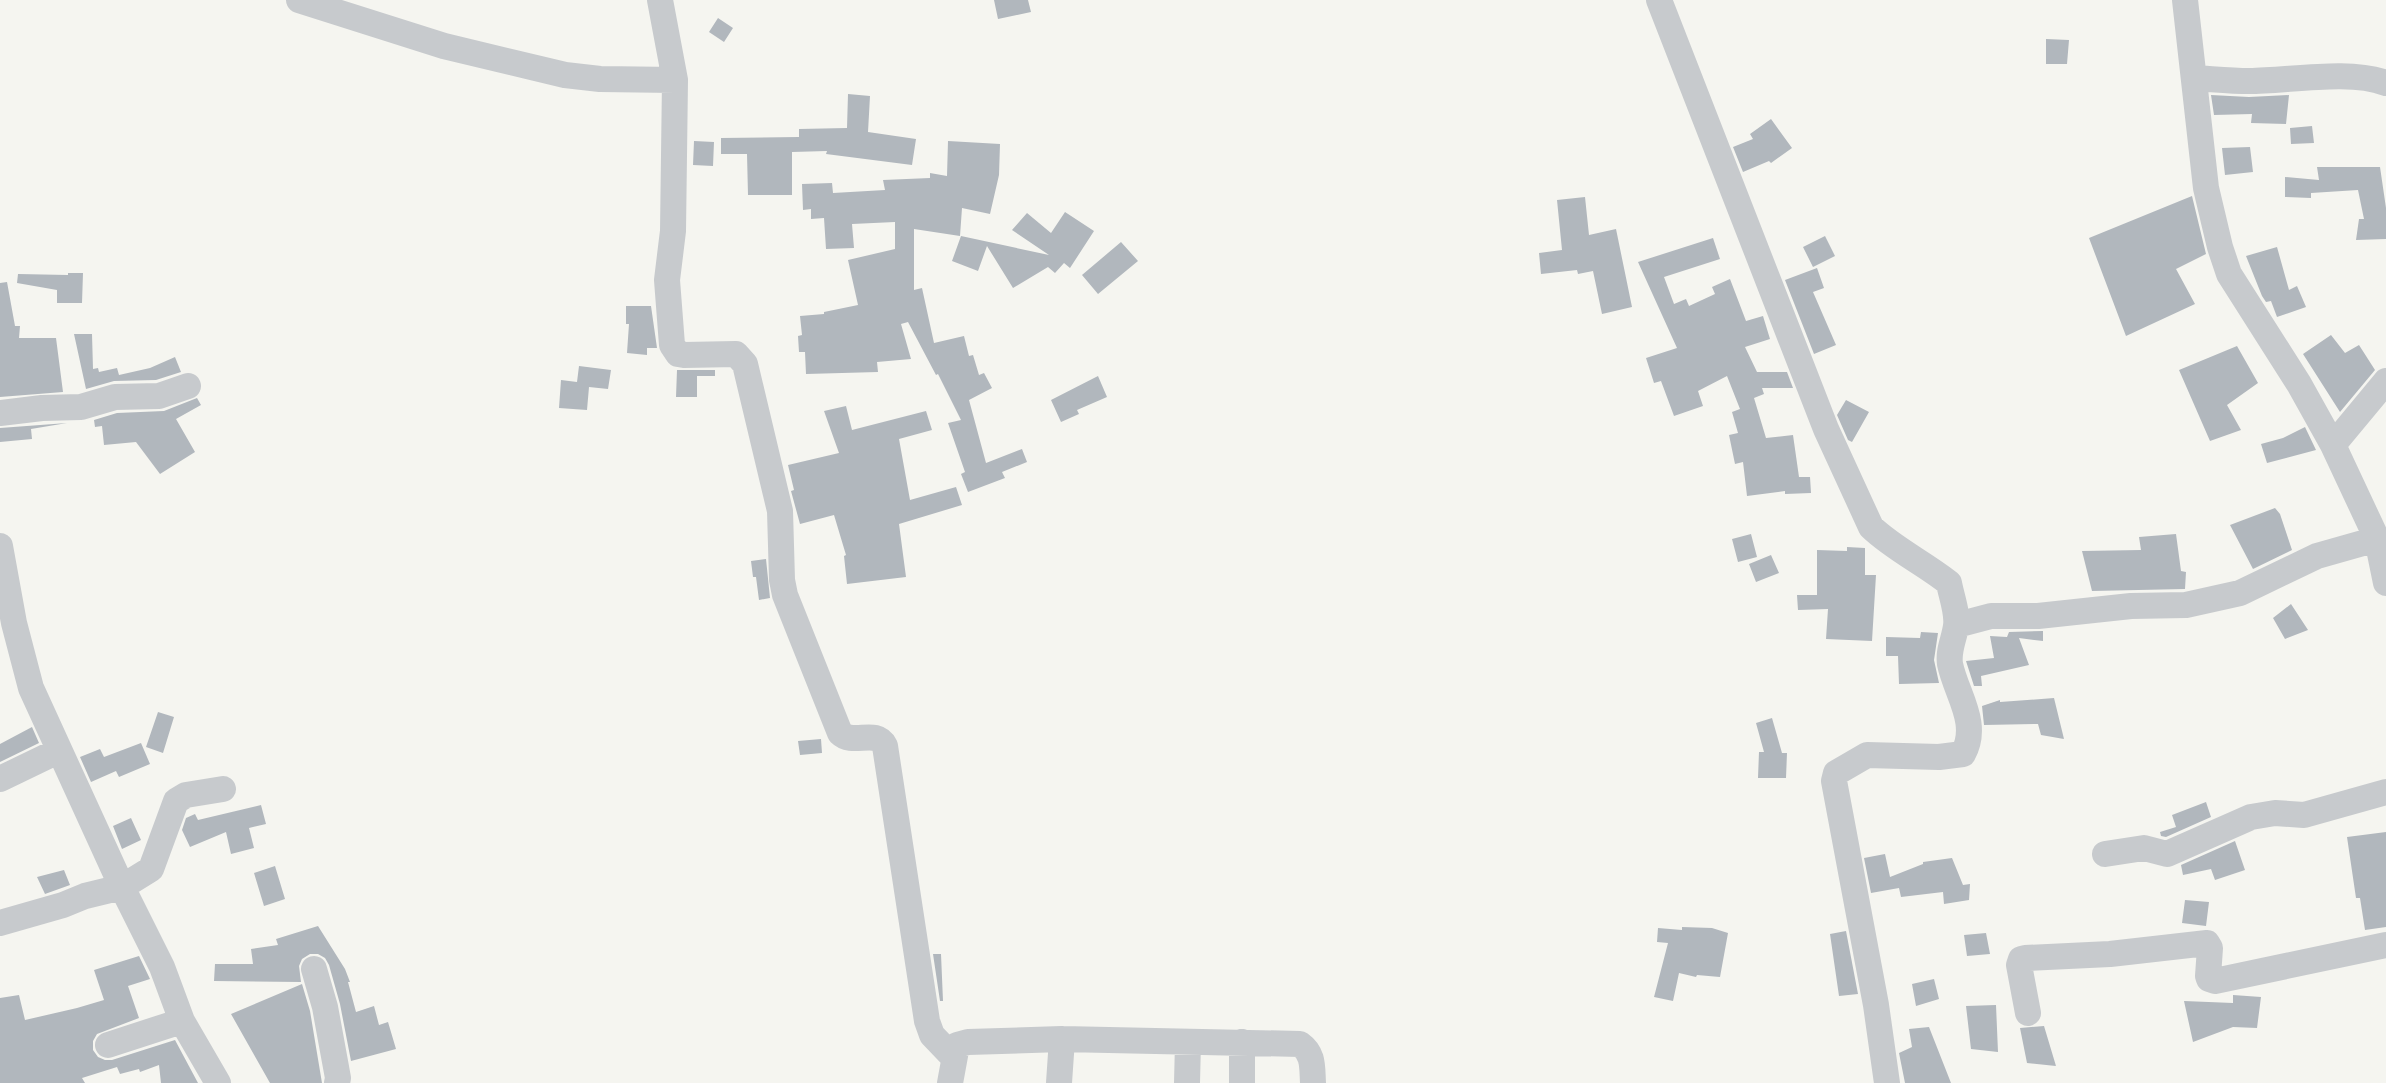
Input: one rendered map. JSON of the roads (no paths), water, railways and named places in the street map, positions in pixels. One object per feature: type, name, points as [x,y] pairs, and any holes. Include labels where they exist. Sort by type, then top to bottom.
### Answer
[{"type":"street","points":[[299,0],[444,46],[565,75],[600,79],[675,80]]},
{"type":"street","points":[[660,0],[675,80],[673,230],[667,280],[672,345],[678,354],[684,355],[736,354],[745,364],[780,511],[782,580],[785,595],[840,733],[851,739],[878,738],[885,746],[926,1021],[952,1070]]},
{"type":"street","points":[[1659,0],[1842,467],[1871,527],[1949,583],[1957,625],[1950,646],[1950,664],[1968,717],[1968,745],[1963,754],[1939,757],[1867,754],[1836,773],[1835,781],[1887,1083]]},
{"type":"street","points":[[2185,0],[2206,188],[2229,274],[2299,384],[2333,445],[2377,539],[2386,583]]},
{"type":"street","points":[[2194,78],[2249,81],[2343,77],[2367,78],[2386,83]]},
{"type":"street","points":[[2333,445],[2386,381]]},
{"type":"street","points":[[0,414],[42,408],[81,407],[115,397],[159,396],[188,386]]},
{"type":"street","points":[[1957,625],[1991,616],[2038,616],[2131,606],[2186,605],[2240,593],[2317,556],[2377,539]]},
{"type":"street","points":[[0,546],[14,623],[31,688],[58,751],[162,967],[182,1021],[218,1083]]},
{"type":"street","points":[[0,779],[58,751]]},
{"type":"street","points":[[0,923],[122,887],[150,869],[176,801],[186,795],[223,789]]},
{"type":"street","points":[[2105,854],[2144,848],[2167,854],[2251,817],[2275,813],[2304,815],[2386,792]]},
{"type":"street","points":[[2028,1013],[2019,965],[2021,959],[2025,958],[2110,954],[2207,943],[2210,948],[2208,976],[2215,981],[2386,946]]},
{"type":"street","points":[[314,969],[327,1016],[337,1083]]},
{"type":"street","points":[[108,1045],[182,1021]]},
{"type":"street","points":[[952,1070],[957,1045],[968,1042],[1062,1039],[1300,1044],[1309,1051],[1312,1059],[1313,1083]]},
{"type":"street","points":[[1059,1083],[1062,1039]]},
{"type":"street","points":[[1187,1083],[1188,1042]]},
{"type":"street","points":[[1242,1042],[1242,1083]]}]
